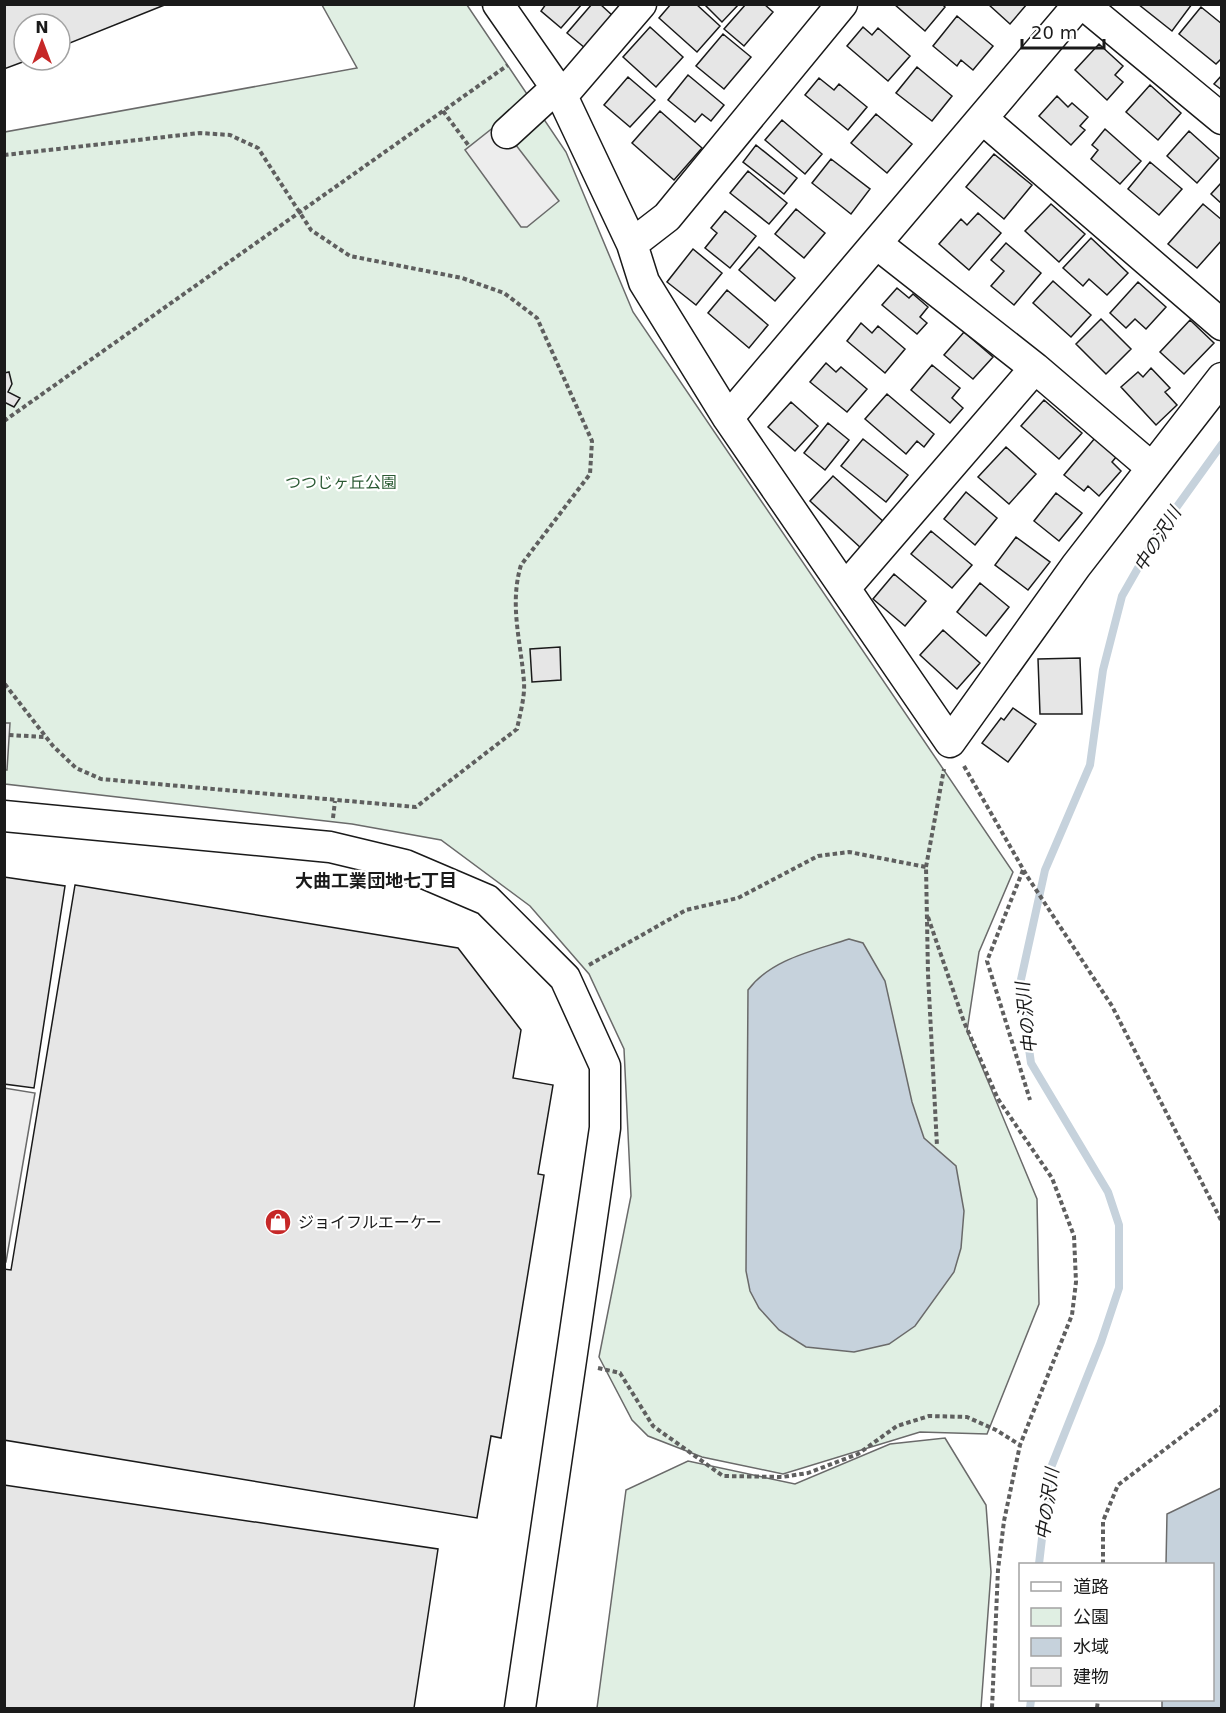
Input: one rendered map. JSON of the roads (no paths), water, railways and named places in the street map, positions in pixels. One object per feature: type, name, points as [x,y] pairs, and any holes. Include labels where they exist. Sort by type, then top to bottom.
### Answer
[{"type":"street","points":[[498,4],[559,92],[632,243],[644,282],[728,418],[846,587],[950,742],[1076,566],[1221,378]]},
{"type":"street","points":[[507,133],[559,92],[641,4]]},
{"type":"street","points":[[632,243],[667,217],[842,4]]},
{"type":"street","points":[[728,418],[1081,4],[1221,119]]},
{"type":"street","points":[[984,120],[1221,325]]},
{"type":"street","points":[[877,243],[1035,368],[1152,468]]},
{"type":"street","points":[[846,587],[1035,368]]},
{"type":"street","points":[[4,816],[330,848],[405,865],[487,900],[565,978],[605,1066],[605,1128],[520,1708]]},
{"type":"water","points":[[849,939],[863,943],[885,981],[912,1102],[924,1138],[956,1166],[964,1211],[961,1248],[954,1272],[915,1326],[889,1344],[854,1352],[806,1347],[779,1330],[759,1308],[750,1291],[746,1271],[748,990],[757,979],[781,963]]},
{"type":"water","points":[[1221,1488],[1221,1708],[1162,1708],[1162,1701],[1214,1701],[1214,1563],[1166,1563],[1167,1514]]},
{"type":"waterway","name":"中の沢川","points":[[1039,1563],[1050,1470],[1101,1342],[1119,1288],[1119,1225],[1108,1192],[1031,1063],[1020,984],[1045,870],[1090,765],[1103,670],[1122,596],[1158,533],[1222,444]]},
{"type":"waterway","name":"中の沢川","points":[[1030,1708],[1031,1701]]},
{"type":"place","name":"ジョイフルエーケー","points":[[278,1222]]},
{"type":"district","name":"大曲工業団地七丁目","points":[[376,880]]},
{"type":"park label","name":"つつじヶ丘公園","points":[[341,482]]}]
